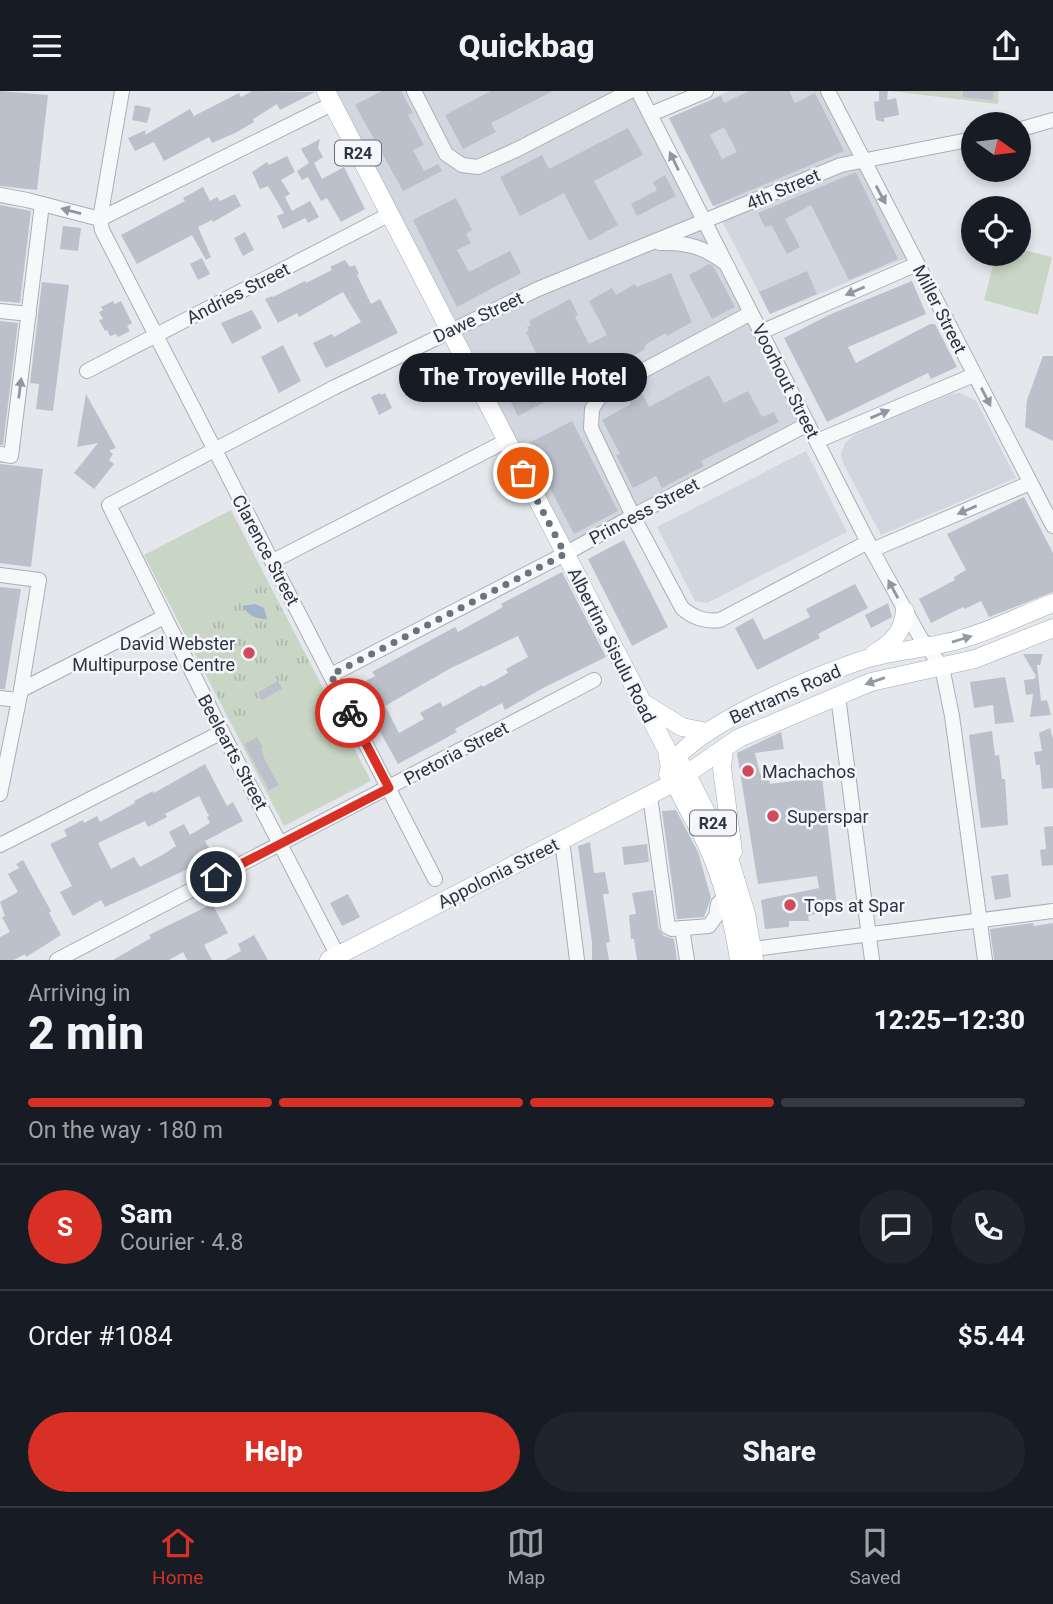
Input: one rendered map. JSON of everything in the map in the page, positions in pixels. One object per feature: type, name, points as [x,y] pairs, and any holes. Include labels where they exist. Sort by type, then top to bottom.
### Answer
[{"type":"main road","name":"Albertina Sisulu Road","points":[[329,97],[640,699],[674,770],[728,855],[748,956]]},
{"type":"main road","name":"Bertrams Road","points":[[674,770],[707,732],[756,704],[867,659],[970,637],[1053,603]]},
{"type":"main road","points":[[867,659],[898,635],[904,622],[905,611]]},
{"type":"main road","name":"Bertrams Road","points":[[674,770],[724,748],[752,732],[884,677],[942,667],[1052,633]]},
{"type":"main road","points":[[640,699],[675,724],[690,730],[707,732]]},
{"type":"main road","points":[[724,748],[722,768],[734,894]]},
{"type":"main road","name":"Appolonia Street","points":[[336,959],[650,796],[674,770]]},
{"type":"street","points":[[100,219],[122,91]]},
{"type":"street","points":[[414,91],[442,148],[462,165],[485,165],[630,91]]},
{"type":"street","name":"Voorhout Street","points":[[638,91],[870,546],[926,647],[942,667]]},
{"type":"street","points":[[651,114],[706,91]]},
{"type":"street","name":"Miller Street","points":[[828,91],[1053,526]]},
{"type":"street","points":[[0,195],[100,219],[329,97]]},
{"type":"street","points":[[1031,127],[1053,120]]},
{"type":"street","points":[[1031,129],[1053,128]]},
{"type":"street","name":"4th Street","points":[[705,222],[841,165],[961,141]]},
{"type":"street","points":[[6,455],[29,314],[42,204]]},
{"type":"street","name":"Andries Street","points":[[87,371],[390,214]]},
{"type":"street","name":"Clarence Street","points":[[100,219],[102,230],[435,879]]},
{"type":"street","name":"Dawe Street","points":[[109,505],[450,330],[542,287],[705,222]]},
{"type":"street","points":[[653,243],[674,242],[699,246],[729,267]]},
{"type":"street","points":[[761,332],[917,264]]},
{"type":"street","points":[[0,311],[29,314]]},
{"type":"street","points":[[751,313],[603,392],[592,409],[591,428],[633,516],[682,608],[690,614],[707,621],[720,620],[870,546],[1030,483]]},
{"type":"street","points":[[817,441],[974,375]]},
{"type":"street","name":"Princess Street","points":[[331,675],[808,424]]},
{"type":"street","points":[[273,561],[506,441]]},
{"type":"street","name":"Beelearts Street","points":[[109,505],[281,844],[336,959]]},
{"type":"street","points":[[0,575],[38,580],[0,794]]},
{"type":"street","points":[[0,698],[19,695],[164,617]]},
{"type":"street","points":[[942,667],[952,716],[985,960]]},
{"type":"street","name":"Pretoria Street","points":[[57,960],[594,680]]},
{"type":"street","points":[[838,696],[872,960]]},
{"type":"street","points":[[0,845],[222,732]]},
{"type":"street","points":[[650,796],[675,928],[687,960]]},
{"type":"street","points":[[562,840],[577,960]]},
{"type":"street","points":[[675,928],[709,926],[716,916],[718,904],[734,894]]},
{"type":"street","points":[[748,956],[868,934],[1053,911]]},
{"type":"shaded area","points":[[330,91],[645,91],[808,424],[565,554]]},
{"type":"shaded area","points":[[729,91],[821,91],[906,258],[770,314],[669,118]]},
{"type":"shaded area","points":[[960,393],[976,401],[1016,478],[881,535],[843,463],[841,454],[845,443],[856,434],[902,414],[951,394]]},
{"type":"shaded area","points":[[806,451],[847,532],[707,603],[695,601],[657,527]]},
{"type":"green space","points":[[890,91],[999,91],[998,104]]},
{"type":"green space","points":[[1031,252],[1052,257],[1038,315],[984,300],[993,266],[1031,266]]},
{"type":"green space","name":"David Webster Multipurpose Centre","points":[[231,510],[371,781],[284,826],[144,555]]},
{"type":"green space","points":[[268,582],[317,677],[231,723],[182,628]]},
{"type":"water","points":[[255,604],[264,608],[267,619],[253,616],[242,606]]},
{"type":"building","points":[[0,91],[48,95],[37,190],[0,186]]},
{"type":"building","points":[[252,91],[315,92],[280,110],[277,104],[235,133],[212,143],[209,137],[164,161],[154,142],[135,151],[128,138],[146,130],[145,135],[190,109],[194,116],[239,93],[241,97]]},
{"type":"building","points":[[382,91],[401,91],[413,113],[408,115],[424,145],[413,150],[424,171],[438,164],[442,171],[403,191],[355,105]]},
{"type":"building","points":[[491,91],[553,91],[491,123],[496,132],[463,149],[445,115]]},
{"type":"building","points":[[749,91],[789,91],[795,103],[815,93],[844,151],[713,206],[669,118],[721,96],[724,103]],"holes":[[[724,127],[737,152],[722,159],[710,135]]]},
{"type":"building","points":[[879,91],[888,91],[887,100],[896,98],[899,115],[884,118],[884,122],[876,120],[874,102],[879,101]]},
{"type":"building","points":[[963,91],[994,91],[992,100],[963,97]]},
{"type":"building","points":[[135,105],[151,108],[147,123],[132,120]]},
{"type":"building","points":[[628,128],[643,155],[594,181],[618,225],[589,241],[564,193],[520,216],[500,177],[542,155],[549,169]]},
{"type":"building","points":[[320,139],[318,148],[323,157],[314,163],[322,179],[344,167],[365,209],[341,222],[327,198],[321,201],[308,177],[302,180],[297,171],[309,163],[301,149]]},
{"type":"building","points":[[287,156],[295,172],[281,180],[290,194],[285,197],[292,211],[310,201],[319,217],[308,223],[305,218],[283,229],[277,216],[284,213],[268,186],[260,189],[252,172],[267,162],[269,165]]},
{"type":"building","points":[[856,172],[898,259],[849,280],[811,205],[785,219],[800,247],[787,254],[772,226],[765,227],[758,213]]},
{"type":"building","points":[[665,175],[676,196],[637,216],[631,204],[657,190],[653,182]]},
{"type":"building","points":[[203,187],[210,201],[217,197],[220,201],[235,194],[241,206],[198,227],[211,257],[206,260],[192,235],[137,264],[121,235],[185,201],[183,198]]},
{"type":"building","points":[[456,198],[472,230],[466,234],[471,243],[457,250],[469,272],[510,251],[521,273],[457,307],[413,220]]},
{"type":"building","points":[[0,205],[31,211],[20,303],[0,301]]},
{"type":"building","points":[[63,226],[81,228],[78,251],[60,249]]},
{"type":"building","points":[[245,232],[254,250],[243,256],[234,238]]},
{"type":"building","points":[[202,258],[210,274],[198,280],[190,264]]},
{"type":"building","points":[[345,260],[350,267],[355,265],[371,304],[380,299],[398,333],[326,368],[313,343],[332,334],[334,337],[361,322],[343,292],[299,317],[297,313],[278,323],[265,299],[305,281],[306,283]]},
{"type":"building","points":[[709,264],[713,266],[735,307],[712,319],[689,275]]},
{"type":"building","points":[[807,271],[817,294],[770,314],[759,292]]},
{"type":"building","points":[[671,273],[692,322],[667,336],[666,333],[646,344],[644,350],[518,416],[496,374],[536,353],[526,332],[531,325],[529,321],[570,299],[578,315],[575,317],[589,344],[607,335],[589,301],[612,288],[616,295],[635,284],[637,287]]},
{"type":"building","points":[[912,281],[926,314],[848,347],[856,363],[930,324],[935,324],[957,367],[931,379],[928,373],[827,422],[784,338],[831,314]]},
{"type":"building","points":[[42,282],[69,285],[53,411],[36,409],[39,384],[30,383]]},
{"type":"building","points":[[113,301],[115,304],[121,301],[132,323],[127,326],[130,331],[118,337],[116,334],[110,336],[99,320],[103,319],[99,312],[103,310],[101,307]]},
{"type":"building","points":[[252,310],[262,328],[232,344],[221,323]]},
{"type":"building","points":[[0,321],[18,323],[3,445],[0,445]]},
{"type":"building","points":[[283,345],[301,381],[279,393],[261,357]]},
{"type":"building","points":[[1043,356],[1053,356],[1053,441],[1025,427],[1027,400]]},
{"type":"building","points":[[422,357],[431,375],[430,379],[416,386],[405,366]]},
{"type":"building","points":[[709,375],[724,403],[748,391],[762,417],[774,412],[779,422],[701,461],[704,466],[662,488],[656,476],[633,488],[616,455],[620,454],[602,420],[631,404],[629,400],[642,393],[649,407]]},
{"type":"building","points":[[385,393],[392,408],[379,415],[371,397]]},
{"type":"building","points":[[86,394],[116,448],[109,451],[113,454],[109,460],[114,464],[94,489],[74,473],[98,443],[77,447]]},
{"type":"building","points":[[572,421],[618,511],[574,534],[527,444]]},
{"type":"building","points":[[0,464],[43,469],[31,567],[0,563]]},
{"type":"building","points":[[1024,497],[1053,553],[1053,592],[989,617],[981,601],[931,623],[919,599],[955,580],[954,577],[966,570],[947,534]]},
{"type":"building","points":[[624,540],[668,627],[632,646],[588,559]]},
{"type":"building","points":[[562,572],[606,657],[505,710],[502,703],[455,729],[457,732],[398,764],[377,726],[381,724],[360,684],[375,676],[372,672],[455,627],[458,632],[503,607],[501,604]],"holes":[[[518,636],[528,657],[506,669],[508,673],[483,687],[482,685],[443,707],[440,702],[420,713],[424,719],[399,733],[385,706],[451,668]]]},
{"type":"building","points":[[855,584],[868,608],[818,634],[820,638],[757,670],[735,628],[753,618],[764,640],[810,617],[806,609]]},
{"type":"building","points":[[0,587],[21,589],[5,689],[0,689]]},
{"type":"building","points":[[888,603],[892,617],[871,628],[865,615]]},
{"type":"building","points":[[1023,654],[1043,654],[1040,665],[1037,665],[1041,701],[1047,700],[1051,715],[1030,717],[1033,694],[1026,695],[1024,680],[1034,679],[1036,676]]},
{"type":"building","points":[[1005,677],[1014,722],[995,724],[993,705],[974,708],[970,682]]},
{"type":"building","points":[[278,681],[282,689],[262,700],[258,692]]},
{"type":"building","points":[[1050,728],[1053,739],[1053,788],[1042,789],[1040,765],[1036,765],[1034,752],[1042,751],[1039,733]]},
{"type":"building","points":[[992,731],[995,756],[999,755],[1002,779],[1005,779],[1008,825],[981,828],[969,735]]},
{"type":"building","points":[[781,732],[784,749],[755,753],[760,774],[769,773],[770,784],[822,777],[837,907],[808,916],[809,921],[789,921],[789,927],[765,929],[761,900],[819,888],[817,876],[758,884],[737,753]]},
{"type":"building","points":[[257,737],[265,760],[279,785],[269,790],[244,744]]},
{"type":"building","points":[[205,764],[227,806],[233,802],[243,821],[205,841],[214,857],[105,907],[101,900],[73,916],[60,892],[72,886],[50,844],[67,836],[64,830],[83,820],[84,823],[97,816],[100,822],[135,803],[134,801],[153,791],[154,793]],"holes":[[[199,796],[209,816],[207,817],[210,823],[190,835],[184,824],[169,832],[176,846],[140,867],[134,857],[111,869],[98,843],[145,821],[148,827],[167,817],[165,814]]]},
{"type":"building","points":[[676,810],[698,852],[711,898],[704,917],[677,919],[662,811]]},
{"type":"building","points":[[1053,826],[1053,865],[1042,866],[1040,850],[1046,849],[1044,827]]},
{"type":"building","points":[[590,842],[594,873],[605,872],[609,894],[603,894],[610,942],[606,943],[609,960],[592,960],[592,942],[578,846]]},
{"type":"building","points":[[647,844],[649,862],[624,865],[622,847]]},
{"type":"building","points":[[23,860],[61,935],[26,957],[25,954],[14,960],[0,960],[0,937],[10,932],[2,917],[5,916],[0,902],[18,892],[8,874],[19,868],[16,864]]},
{"type":"building","points":[[1008,874],[1011,897],[995,900],[991,876]]},
{"type":"building","points":[[653,890],[659,929],[664,936],[674,939],[677,960],[637,960],[634,939],[631,939],[629,915],[636,914],[632,893]]},
{"type":"building","points":[[348,894],[360,917],[342,926],[330,903]]},
{"type":"building","points":[[212,904],[228,933],[204,945],[212,960],[187,960],[183,952],[169,960],[113,960],[151,938],[149,935]]},
{"type":"building","points":[[1033,923],[1034,926],[1053,923],[1053,960],[994,960],[990,929]]},
{"type":"building","points":[[254,935],[268,960],[225,960],[241,951],[238,944]]},
{"type":"way so far","points":[[350,713],[331,675],[565,554],[523,473]]},
{"type":"place","name":"The Troyeville Hotel","points":[[523,473]]},
{"type":"place","name":"David Webster Multipurpose Centre","points":[[249,653]]},
{"type":"place","name":"Machachos","points":[[748,771]]},
{"type":"place","name":"Superspar","points":[[773,816]]},
{"type":"place","name":"Tops at Spar","points":[[790,905]]},
{"type":"route","points":[[216,877],[389,788],[350,713]]}]
